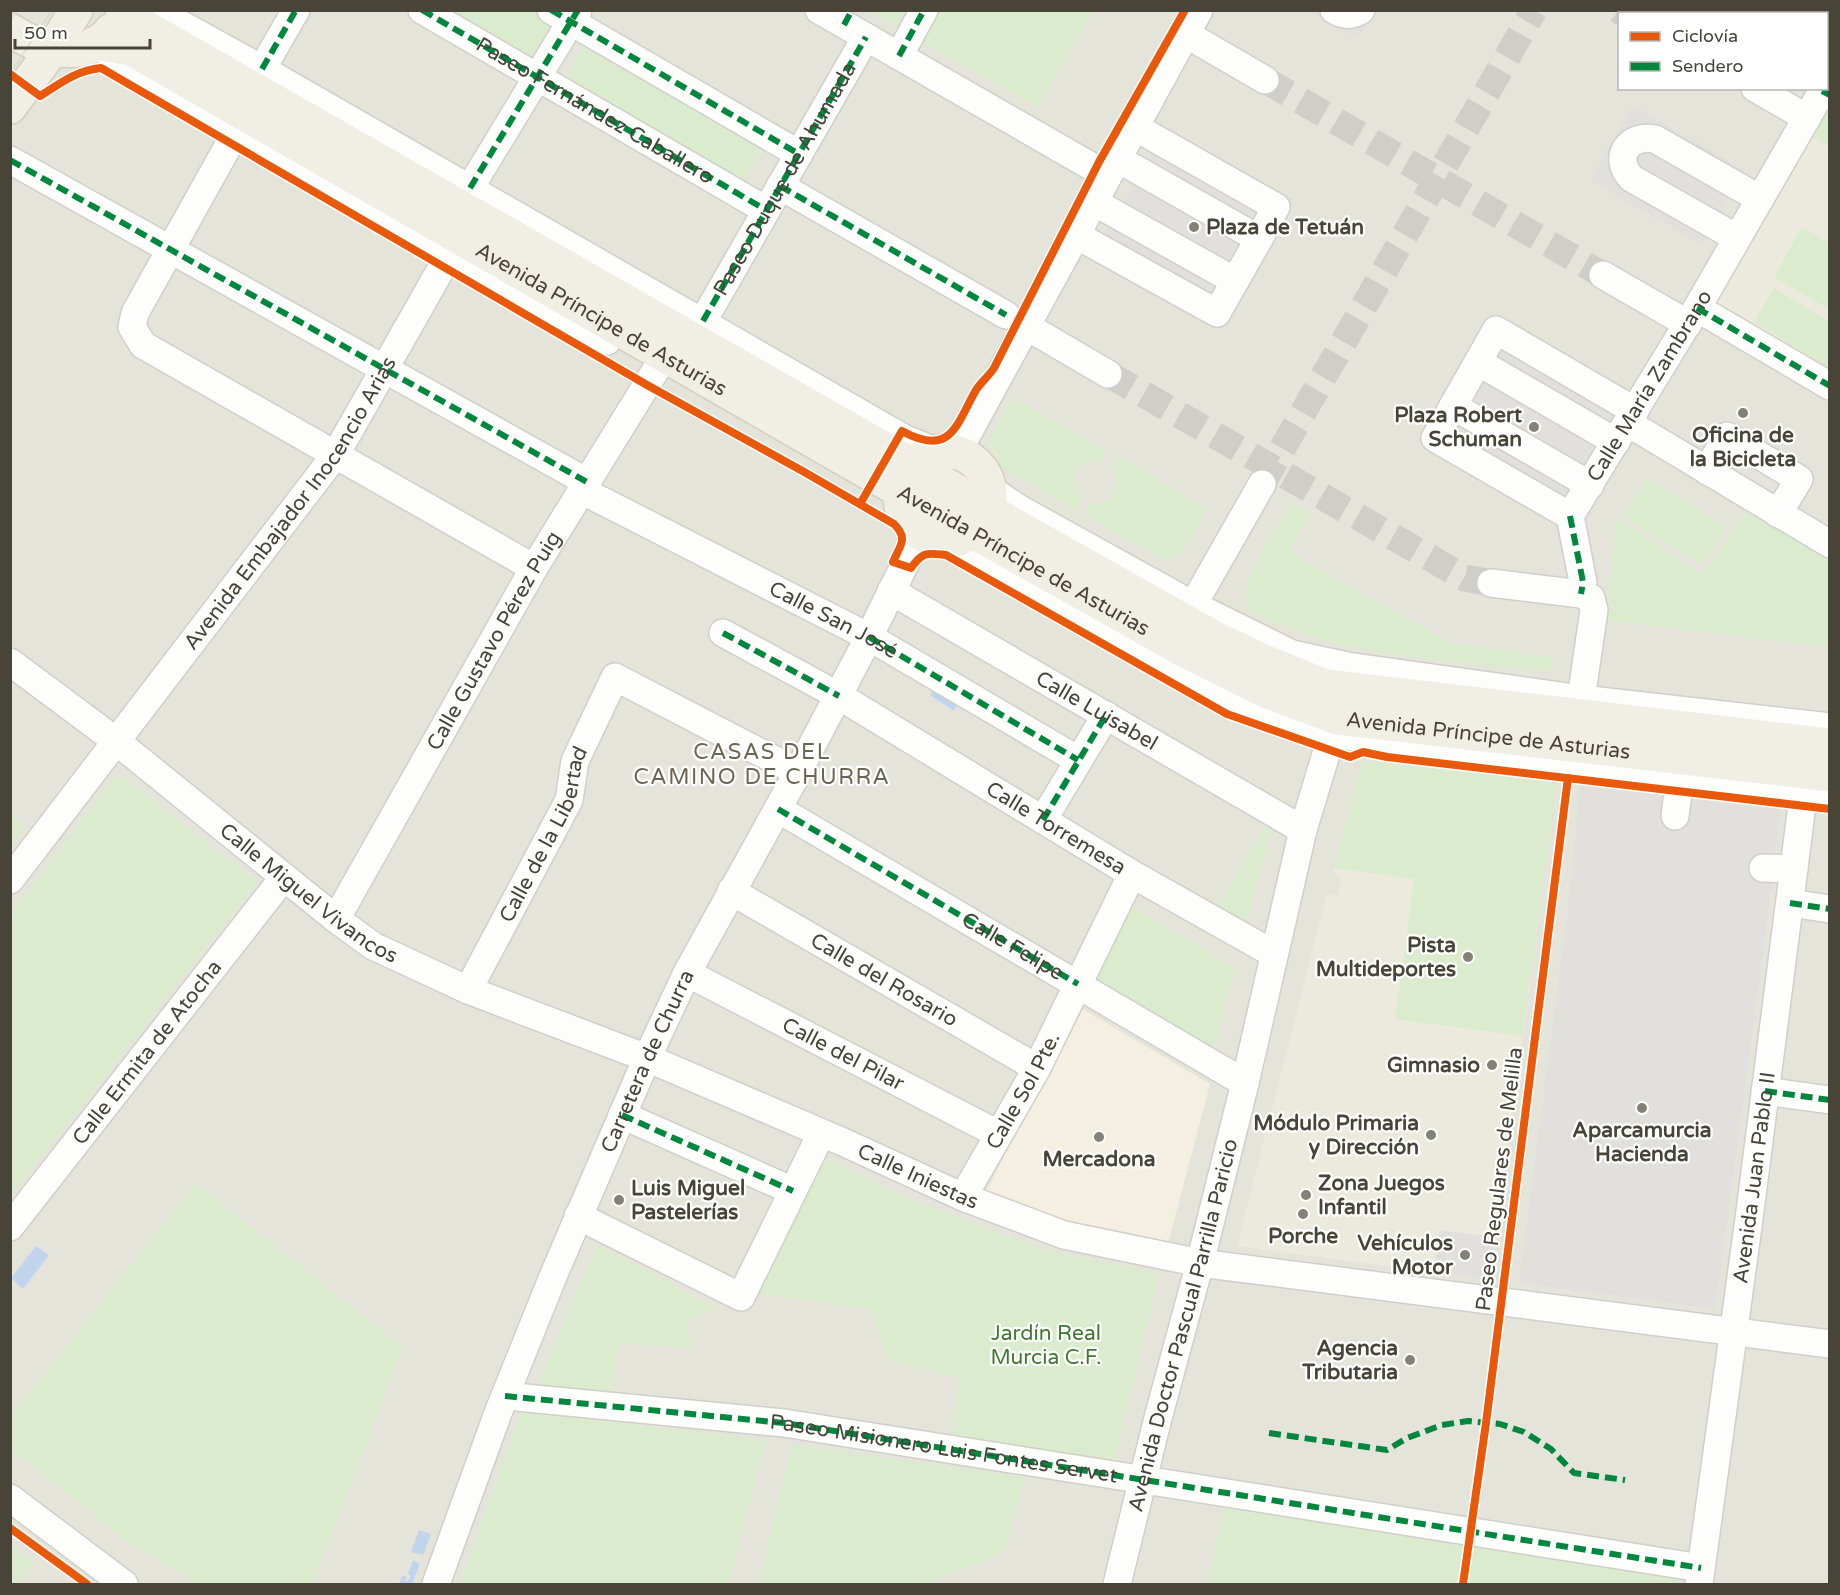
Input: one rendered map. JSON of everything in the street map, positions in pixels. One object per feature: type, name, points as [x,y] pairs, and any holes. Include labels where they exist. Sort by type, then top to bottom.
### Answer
[{"type":"main road","points":[[10,107],[52,50],[76,10]]},
{"type":"main road","points":[[10,30],[35,44],[52,50],[80,50],[95,44],[107,35],[116,24],[121,10]]},
{"type":"main road","name":"Avenida Príncipe de Asturias","points":[[121,10],[142,25],[946,493],[1187,652],[1335,726],[1817,784]]},
{"type":"main road","name":"Avenida Príncipe de Asturias","points":[[95,44],[131,49],[946,493],[1215,638],[1264,661],[1326,686],[1830,745]]},
{"type":"street","points":[[155,10],[703,321],[905,439],[946,493]]},
{"type":"street","points":[[262,69],[296,10]]},
{"type":"street","name":"Paseo Fernández Caballero","points":[[422,10],[766,210]]},
{"type":"street","points":[[819,10],[854,24],[899,56],[1113,168],[1259,238]]},
{"type":"street","points":[[899,56],[924,10]]},
{"type":"street","points":[[946,493],[1016,321],[1076,235],[1199,10]]},
{"type":"street","points":[[1334,10],[1345,15],[1353,15],[1361,10]]},
{"type":"street","points":[[470,188],[538,78],[567,14],[799,154]]},
{"type":"street","name":"Paseo Duque de Ahumada","points":[[703,321],[799,154],[854,24]]},
{"type":"street","points":[[1186,34],[1265,80]]},
{"type":"street","points":[[95,44],[121,64],[236,132],[449,255],[657,368],[883,499],[898,510],[946,493],[1018,508],[1193,605],[1292,654],[1347,666],[1581,699],[1830,727]]},
{"type":"street","points":[[1758,90],[1807,118]]},
{"type":"street","name":"Calle María Zambrano","points":[[1570,516],[1693,316],[1824,90]]},
{"type":"street","points":[[1076,235],[1217,313],[1276,207],[1135,127]]},
{"type":"street","points":[[236,132],[135,313],[132,327],[143,345],[534,568]]},
{"type":"street","points":[[1737,238],[1631,178],[1624,169],[1622,161],[1628,146],[1639,139],[1655,139],[1760,200]]},
{"type":"street","name":"Calle San José","points":[[10,160],[384,370],[584,486],[869,637],[1078,760]]},
{"type":"street","points":[[780,186],[1108,374]]},
{"type":"street","points":[[1094,202],[1235,281]]},
{"type":"street","name":"Avenida Embajador Inocencio Arias","points":[[10,880],[336,454],[449,255]]},
{"type":"street","points":[[1603,274],[1693,316],[1830,386]]},
{"type":"street","points":[[1581,594],[1583,582],[1570,516],[1435,438],[1496,330],[1626,425]]},
{"type":"street","points":[[1478,362],[1626,425],[1830,544]]},
{"type":"street","name":"Calle Gustavo Pérez Puig","points":[[336,920],[534,568],[657,368]]},
{"type":"street","points":[[1453,406],[1590,485]]},
{"type":"street","points":[[1707,471],[1727,436],[1798,479],[1778,514]]},
{"type":"street","points":[[1193,605],[1262,484]]},
{"type":"street","name":"Carretera de Churra","points":[[436,1584],[505,1396],[578,1216],[647,1058],[687,973],[839,696],[907,560],[912,542],[946,493]]},
{"type":"street","points":[[1491,583],[1581,594],[1591,598],[1594,610],[1581,699]]},
{"type":"street","name":"Calle Luisabel","points":[[891,591],[1303,830]]},
{"type":"street","name":"Calle Torremesa","points":[[723,633],[839,696],[1131,874],[1274,954]]},
{"type":"street","name":"Calle Miguel Vivancos","points":[[10,662],[116,741],[336,920],[373,946],[468,990],[647,1058]]},
{"type":"street","name":"Calle de la Libertad","points":[[468,990],[569,800],[575,761],[615,677],[798,772]]},
{"type":"street","points":[[1042,820],[1106,715]]},
{"type":"street","points":[[1335,726],[1680,777],[1817,784]]},
{"type":"street","name":"Avenida Doctor Pascual Parrilla Paricio","points":[[1117,1584],[1245,1083],[1303,830],[1335,726]]},
{"type":"street","points":[[1676,816],[1680,777]]},
{"type":"street","name":"Avenida Juan Pablo II","points":[[1700,1576],[1794,869],[1817,784]]},
{"type":"street","name":"Calle Felipe","points":[[778,808],[1245,1083]]},
{"type":"street","points":[[1763,868],[1794,869]]},
{"type":"street","name":"Calle Sol Pte.","points":[[963,1197],[1037,1068],[1131,874]]},
{"type":"street","name":"Calle Ermita de Atocha","points":[[10,1227],[284,877]]},
{"type":"street","name":"Calle del Rosario","points":[[731,891],[1037,1068]]},
{"type":"street","points":[[1790,903],[1830,909]]},
{"type":"street","name":"Calle del Pilar","points":[[687,973],[998,1134]]},
{"type":"street","name":"Calle Iniestas","points":[[647,1058],[843,1142],[963,1197],[1064,1235],[1200,1263],[1830,1344]]},
{"type":"street","points":[[1765,1091],[1830,1100]]},
{"type":"street","points":[[622,1115],[793,1191]]},
{"type":"street","points":[[578,1216],[741,1297],[821,1134]]},
{"type":"street","name":"Paseo Misionero Luis Fontes Servet","points":[[505,1396],[784,1423],[1143,1480],[1700,1576]]},
{"type":"street","points":[[10,1498],[122,1584]]},
{"type":"shaded area","points":[[11,11],[1829,11],[1829,1584],[11,1584]]},
{"type":"shaded area","points":[[1311,11],[1374,11],[1358,38]]},
{"type":"shaded area","points":[[1633,106],[1745,170],[1702,245],[1590,180]]},
{"type":"shaded area","name":"Plaza de Tetuán","points":[[1166,127],[1294,200],[1222,327],[1094,254]]},
{"type":"shaded area","points":[[1800,130],[1829,146],[1829,386],[1697,308]]},
{"type":"shaded area","name":"Plaza Robert Schuman","points":[[1491,314],[1626,390],[1651,414],[1582,524],[1555,524],[1418,441]]},
{"type":"shaded area","name":"Aparcamurcia Hacienda","points":[[1580,785],[1782,809],[1715,1309],[1519,1283],[1569,901]]},
{"type":"shaded area","points":[[1334,868],[1541,896],[1491,1280],[1237,1246],[1327,894],[1337,896],[1342,876],[1333,873]]},
{"type":"shaded area","points":[[1079,1007],[1210,1084],[1168,1244],[1063,1221],[985,1194]]},
{"type":"shaded area","name":"Vehículos Motor","points":[[1439,1230],[1496,1237],[1491,1280],[1434,1272]]},
{"type":"green space","points":[[436,11],[537,11],[553,20],[528,63]]},
{"type":"green space","points":[[869,11],[1093,11],[1038,108]]},
{"type":"green space","points":[[588,40],[766,142],[741,185],[563,84]]},
{"type":"green space","points":[[1829,95],[1829,146],[1800,130]]},
{"type":"green space","points":[[1802,227],[1829,243],[1829,309],[1774,277]]},
{"type":"green space","points":[[1774,288],[1829,321],[1829,368],[1754,322]]},
{"type":"green space","points":[[1012,397],[1106,450],[1100,462],[1090,460],[1085,463],[1074,478],[1075,488],[1083,498],[1076,510],[1002,467],[988,443]]},
{"type":"green space","points":[[1119,456],[1208,509],[1187,546],[1168,559],[1161,558],[1085,515],[1091,504],[1104,502],[1112,494],[1115,481],[1112,468]]},
{"type":"green space","points":[[1647,478],[1727,526],[1703,565],[1623,517]]},
{"type":"green space","points":[[1753,499],[1829,544],[1829,647],[1606,620],[1616,517],[1702,574],[1731,535]]},
{"type":"green space","points":[[1293,502],[1311,513],[1289,552],[1449,642],[1553,658],[1551,672],[1368,650],[1319,639],[1254,614],[1249,610],[1245,600],[1250,578],[1263,551]]},
{"type":"green space","points":[[1363,761],[1558,783],[1522,1036],[1395,1019],[1414,879],[1334,868]]},
{"type":"green space","points":[[122,775],[258,881],[11,1195],[11,915],[115,776]]},
{"type":"green space","points":[[10,815],[26,826],[11,847],[10,847]]},
{"type":"green space","points":[[1266,824],[1272,829],[1245,929],[1216,911]]},
{"type":"green space","points":[[1130,905],[1235,968],[1213,1053],[1085,978]]},
{"type":"green space","name":"Jardín Real Murcia C.F.","points":[[825,1159],[910,1199],[1038,1248],[1159,1274],[1114,1462],[951,1439],[958,1377],[889,1361],[870,1310],[760,1293]]},
{"type":"green space","points":[[196,1183],[403,1347],[313,1584],[200,1584],[129,1543],[11,1448],[11,1417]]},
{"type":"green space","points":[[597,1245],[716,1307],[685,1323],[692,1348],[619,1343],[612,1394],[536,1388]]},
{"type":"green space","points":[[521,1411],[766,1440],[728,1584],[460,1584]]},
{"type":"green space","points":[[792,1445],[1025,1477],[1005,1548],[989,1559],[935,1579],[929,1584],[758,1584]]},
{"type":"green space","points":[[1226,1504],[1679,1579],[1679,1584],[1206,1584]]},
{"type":"green space","points":[[10,1544],[33,1561],[16,1584],[11,1584]]},
{"type":"water","points":[[935,688],[958,703],[954,711],[930,695]]},
{"type":"water","points":[[36,1246],[49,1255],[23,1289],[11,1278]]},
{"type":"water","points":[[419,1530],[431,1534],[423,1555],[411,1552]]},
{"type":"water","points":[[413,1560],[420,1564],[412,1584],[399,1584],[402,1576],[407,1577],[405,1581],[408,1581],[411,1576],[408,1574]]},
{"type":"tunnel","points":[[1262,484],[1534,10]]},
{"type":"tunnel","points":[[1265,80],[1603,275]]},
{"type":"tunnel","points":[[1108,374],[1465,578],[1491,583]]},
{"type":"tram line","points":[[10,22],[17,10]]},
{"type":"tram line","points":[[10,74],[52,10]]},
{"type":"marked path","points":[[262,69],[296,10]]},
{"type":"marked path","points":[[422,10],[766,210]]},
{"type":"marked path","points":[[551,10],[799,154]]},
{"type":"marked path","points":[[470,188],[578,10]]},
{"type":"marked path","points":[[844,25],[852,10]]},
{"type":"marked path","points":[[899,56],[924,10]]},
{"type":"marked path","points":[[703,321],[866,37]]},
{"type":"marked path","points":[[1822,91],[1830,95]]},
{"type":"marked path","points":[[10,160],[587,482]]},
{"type":"marked path","points":[[780,186],[1006,315]]},
{"type":"marked path","points":[[1697,308],[1830,386]]},
{"type":"marked path","points":[[1570,516],[1583,582],[1581,594]]},
{"type":"marked path","points":[[723,633],[839,696]]},
{"type":"marked path","points":[[869,637],[1078,760]]},
{"type":"marked path","points":[[1043,820],[1106,715]]},
{"type":"marked path","points":[[778,809],[1078,984]]},
{"type":"marked path","points":[[1790,903],[1830,909]]},
{"type":"marked path","points":[[1765,1091],[1830,1100]]},
{"type":"marked path","points":[[622,1115],[793,1191]]},
{"type":"marked path","points":[[505,1396],[784,1423],[1701,1568]]},
{"type":"marked path","points":[[1269,1433],[1387,1450],[1407,1438],[1442,1425],[1468,1421],[1500,1424],[1524,1432],[1551,1449],[1574,1473],[1625,1480]]},
{"type":"cycle path","points":[[860,504],[902,431],[931,441],[942,439],[950,434],[957,425],[976,390],[994,368],[1099,162],[1185,10]]},
{"type":"cycle path","points":[[10,74],[40,96],[76,75],[101,68],[647,385],[894,524],[899,529],[902,542],[893,562],[911,568],[926,554],[946,555],[1227,714],[1350,757],[1363,752],[1387,757],[1830,809]]},
{"type":"cycle path","name":"Paseo Regulares de Melilla","points":[[1463,1584],[1486,1423],[1568,778]]},
{"type":"cycle path","points":[[10,1528],[87,1584]]},
{"type":"place","name":"Plaza de Tetuán","points":[[1194,227]]},
{"type":"place","name":"Oficina de la Bicicleta","points":[[1743,413]]},
{"type":"place","name":"Plaza Robert Schuman","points":[[1534,427]]},
{"type":"place","name":"Pista Multideportes","points":[[1468,957]]},
{"type":"place","name":"Gimnasio","points":[[1492,1065]]},
{"type":"place","name":"Aparcamurcia Hacienda","points":[[1642,1108]]},
{"type":"place","name":"Módulo Primaria y Dirección","points":[[1431,1135]]},
{"type":"place","name":"Mercadona","points":[[1099,1137]]},
{"type":"place","name":"Zona Juegos Infantil","points":[[1306,1195]]},
{"type":"place","name":"Luis Miguel Pastelerías","points":[[619,1200]]},
{"type":"place","name":"Porche","points":[[1303,1214]]},
{"type":"place","name":"Vehículos Motor","points":[[1465,1255]]},
{"type":"place","name":"Agencia Tributaria","points":[[1410,1360]]},
{"type":"district","name":"CASAS DEL CAMINO DE CHURRA","points":[[762,764]]}]
